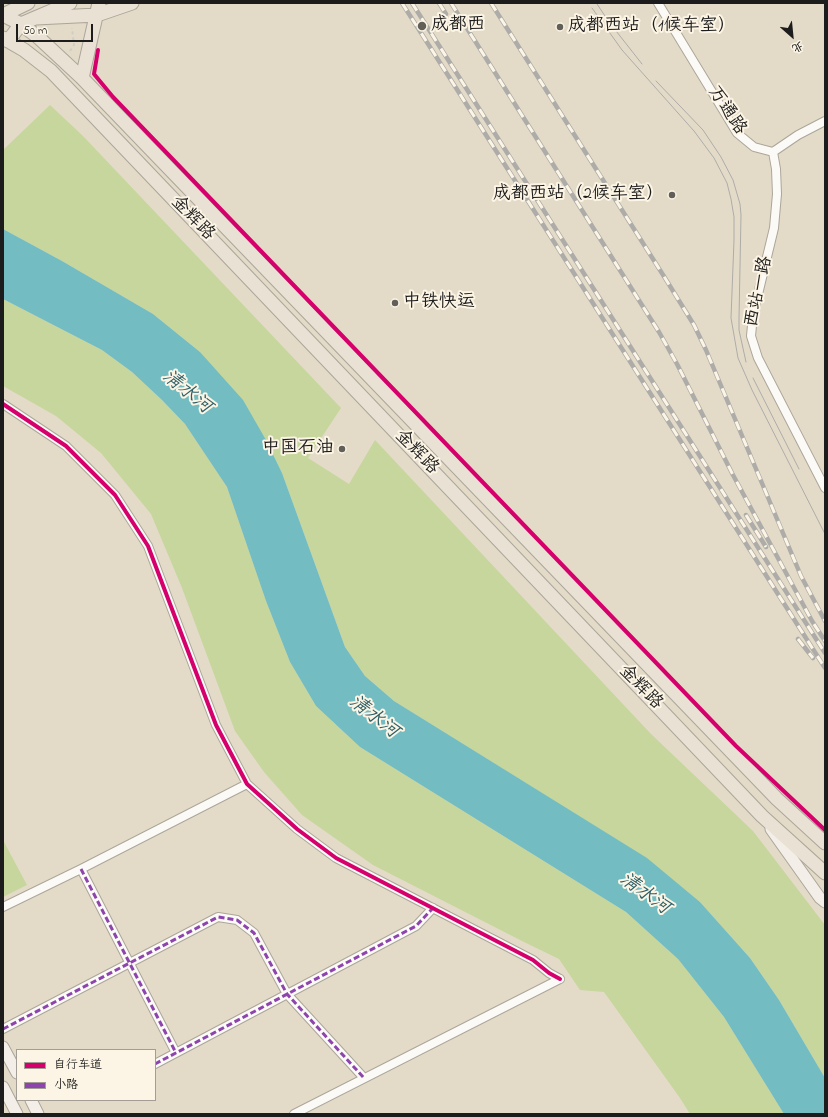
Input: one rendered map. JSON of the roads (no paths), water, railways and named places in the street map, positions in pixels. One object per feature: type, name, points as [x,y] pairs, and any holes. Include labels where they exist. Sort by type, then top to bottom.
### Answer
[{"type":"main road","points":[[3,15],[28,3]]},
{"type":"main road","points":[[6,39],[21,24],[70,3]]},
{"type":"main road","points":[[36,18],[132,3]]},
{"type":"main road","points":[[82,78],[98,9]]},
{"type":"main road","name":"金辉路","points":[[3,15],[21,24],[38,37],[82,78],[777,799],[825,843]]},
{"type":"main road","name":"金辉路","points":[[6,39],[24,50],[51,72],[762,816],[825,873]]},
{"type":"main road","points":[[762,816],[820,898],[825,902]]},
{"type":"main road","points":[[3,1046],[16,1071]]},
{"type":"main road","points":[[3,1087],[17,1114]]},
{"type":"main road","points":[[32,1101],[38,1114]]},
{"type":"street","name":"万通路","points":[[658,3],[737,133],[754,147],[773,152]]},
{"type":"street","points":[[773,152],[798,135],[825,121]]},
{"type":"street","name":"西站一路","points":[[773,152],[776,169],[777,194],[774,228],[753,315],[751,336],[758,358],[825,488]]},
{"type":"street","points":[[3,404],[66,446],[115,495],[148,546],[216,725],[247,784],[297,829],[336,858],[533,960],[560,979],[294,1114]]},
{"type":"street","points":[[3,907],[247,784]]},
{"type":"street","points":[[81,869],[176,1053]]},
{"type":"street","points":[[156,1063],[416,926],[433,908]]},
{"type":"street","points":[[3,1028],[218,917],[237,920],[254,933],[287,994],[364,1078]]},
{"type":"water","name":"清水河","points":[[3,229],[62,261],[153,314],[200,352],[243,400],[266,440],[282,473],[345,647],[365,676],[394,701],[647,858],[700,902],[750,958],[779,1000],[825,1078],[825,1114],[784,1114],[724,1017],[678,959],[626,912],[360,747],[316,706],[290,662],[266,601],[227,487],[185,424],[132,372],[102,350],[3,299]]},
{"type":"tram line","points":[[597,4],[642,64]]},
{"type":"tram line","points":[[592,8],[622,50],[694,131],[714,158],[727,183],[734,217],[731,318],[738,358],[752,390],[825,534]]},
{"type":"tram line","points":[[656,81],[703,130],[721,157],[733,180],[740,204],[741,215],[739,330],[746,362]]},
{"type":"tram line","points":[[753,378],[799,469]]},
{"type":"railway","points":[[402,3],[825,668]]},
{"type":"railway","points":[[412,3],[825,653]]},
{"type":"railway","points":[[439,3],[446,14]]},
{"type":"railway","points":[[451,3],[659,332],[677,364],[733,475],[812,621],[825,641]]},
{"type":"railway","points":[[491,3],[694,325],[706,350],[801,576],[825,621]]},
{"type":"railway","points":[[746,515],[766,547]]},
{"type":"railway","points":[[798,639],[813,658]]},
{"type":"place","name":"成都西","points":[[422,26]]},
{"type":"place","name":"成都西站（1候车室）","points":[[560,27]]},
{"type":"place","name":"成都西站（2候车室）","points":[[672,195]]},
{"type":"place","name":"中铁快运","points":[[395,303]]},
{"type":"place","name":"中国石油","points":[[342,449]]}]
